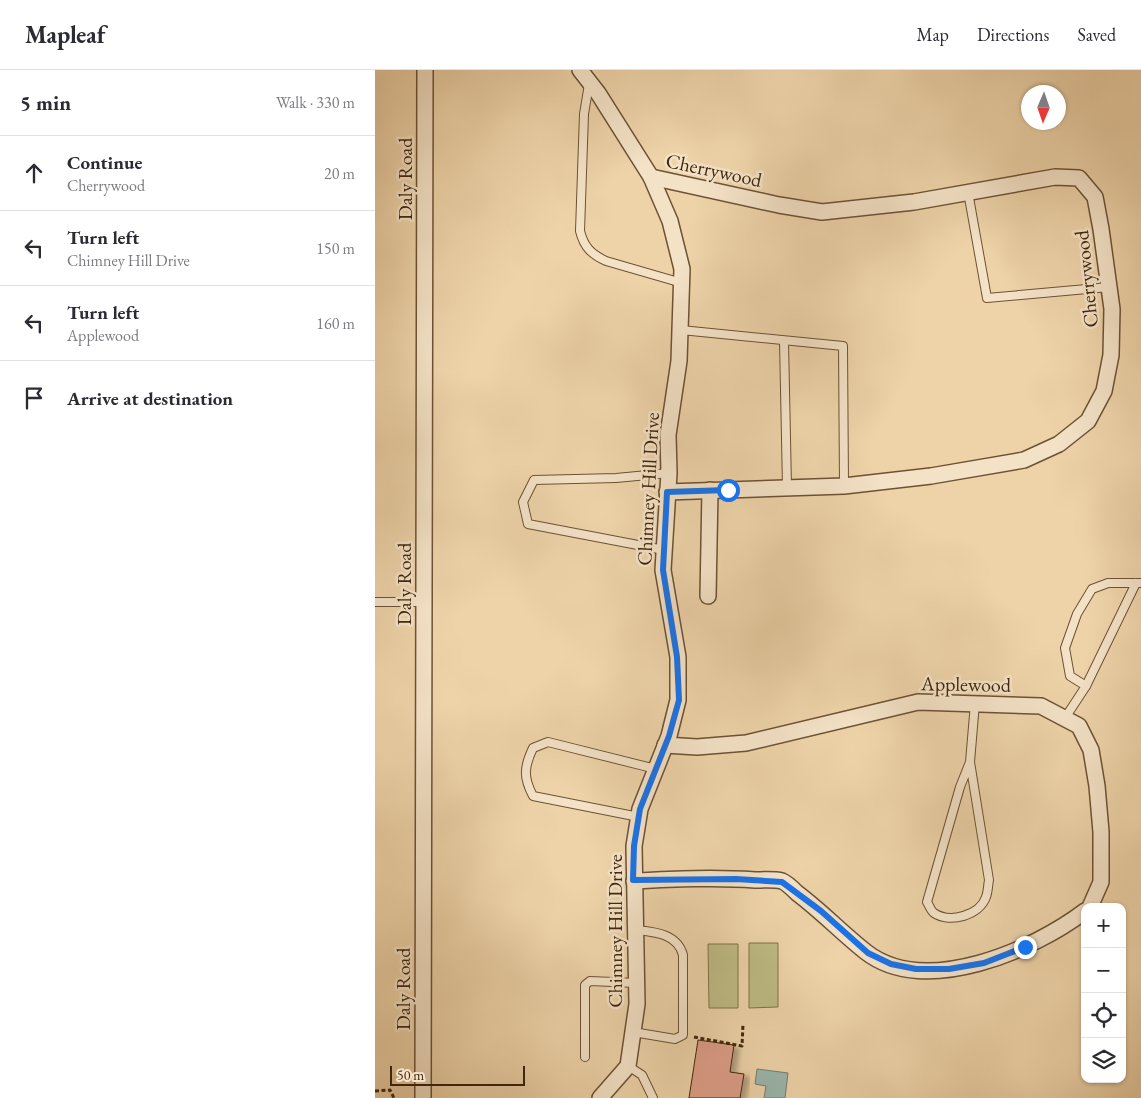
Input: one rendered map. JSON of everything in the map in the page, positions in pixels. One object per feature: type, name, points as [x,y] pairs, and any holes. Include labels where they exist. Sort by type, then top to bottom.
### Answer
[{"type":"street","name":"Daly Road","points":[[423,1098],[425,70]]},
{"type":"street","name":"Chimney Hill Drive","points":[[584,76],[651,177],[670,221],[682,269],[681,330],[668,435],[669,473],[663,570],[677,657],[679,700],[639,817],[634,846],[633,880],[637,1004],[628,1066]]},
{"type":"street","name":"Cherrywood","points":[[651,177],[779,205],[822,212],[914,202],[1055,177],[1079,178],[1095,197],[1112,309],[1111,355],[1103,391],[1088,421],[1059,444],[1025,460],[931,476],[844,486],[667,492]]},
{"type":"street","points":[[708,596],[710,490]]},
{"type":"street","name":"Applewood","points":[[665,745],[697,747],[745,743],[918,702],[1041,706],[1079,726],[1091,750],[1097,786],[1101,832],[1101,882],[1096,903]]},
{"type":"street","points":[[633,880],[736,879],[782,882],[821,911],[868,953],[891,964],[916,969],[949,969],[984,963],[1025,947],[1067,925],[1081,914]]},
{"type":"street","points":[[600,1098],[628,1066]]},
{"type":"lane","points":[[584,76],[580,231],[583,244],[594,256],[606,261],[682,283]]},
{"type":"lane","points":[[968,192],[987,298],[1109,287]]},
{"type":"lane","points":[[681,330],[843,346],[844,486]]},
{"type":"lane","points":[[785,341],[787,487]]},
{"type":"lane","points":[[664,550],[528,524],[523,502],[534,480],[616,478],[669,473]]},
{"type":"lane","points":[[1065,718],[1086,686],[1139,583],[1108,583],[1092,588],[1077,614],[1065,648],[1070,676],[1086,686]]},
{"type":"lane","points":[[375,602],[424,602]]},
{"type":"lane","points":[[970,762],[960,788],[927,902],[934,913],[947,917],[961,917],[976,910],[986,897],[989,880],[970,762],[975,703]]},
{"type":"lane","points":[[639,817],[533,796],[526,783],[525,764],[533,748],[548,742],[656,769]]},
{"type":"lane","points":[[633,1032],[675,1039],[683,1035],[682,951],[676,942],[665,935],[635,930]]},
{"type":"lane","points":[[585,1056],[585,985],[590,981],[636,983]]},
{"type":"lane","points":[[628,1066],[642,1075],[653,1098]]},
{"type":"path","points":[[683,1035],[742,1046],[743,1024]]},
{"type":"path","points":[[375,1091],[390,1090],[394,1098]]},
{"type":"shaded area","points":[[749,943],[778,943],[778,1007],[749,1008]]},
{"type":"shaded area","points":[[708,944],[738,944],[738,1008],[709,1008]]},
{"type":"water","points":[[757,1069],[788,1073],[785,1098],[764,1098],[766,1086],[755,1084]]},
{"type":"building","points":[[698,1040],[734,1045],[730,1072],[744,1074],[740,1098],[689,1098]]},
{"type":"route","points":[[728,490],[667,492],[663,570],[677,657],[679,700],[669,736],[640,809],[634,846],[633,880],[736,879],[782,882],[821,911],[868,953],[891,964],[916,969],[949,969],[984,963],[1025,947]]}]
